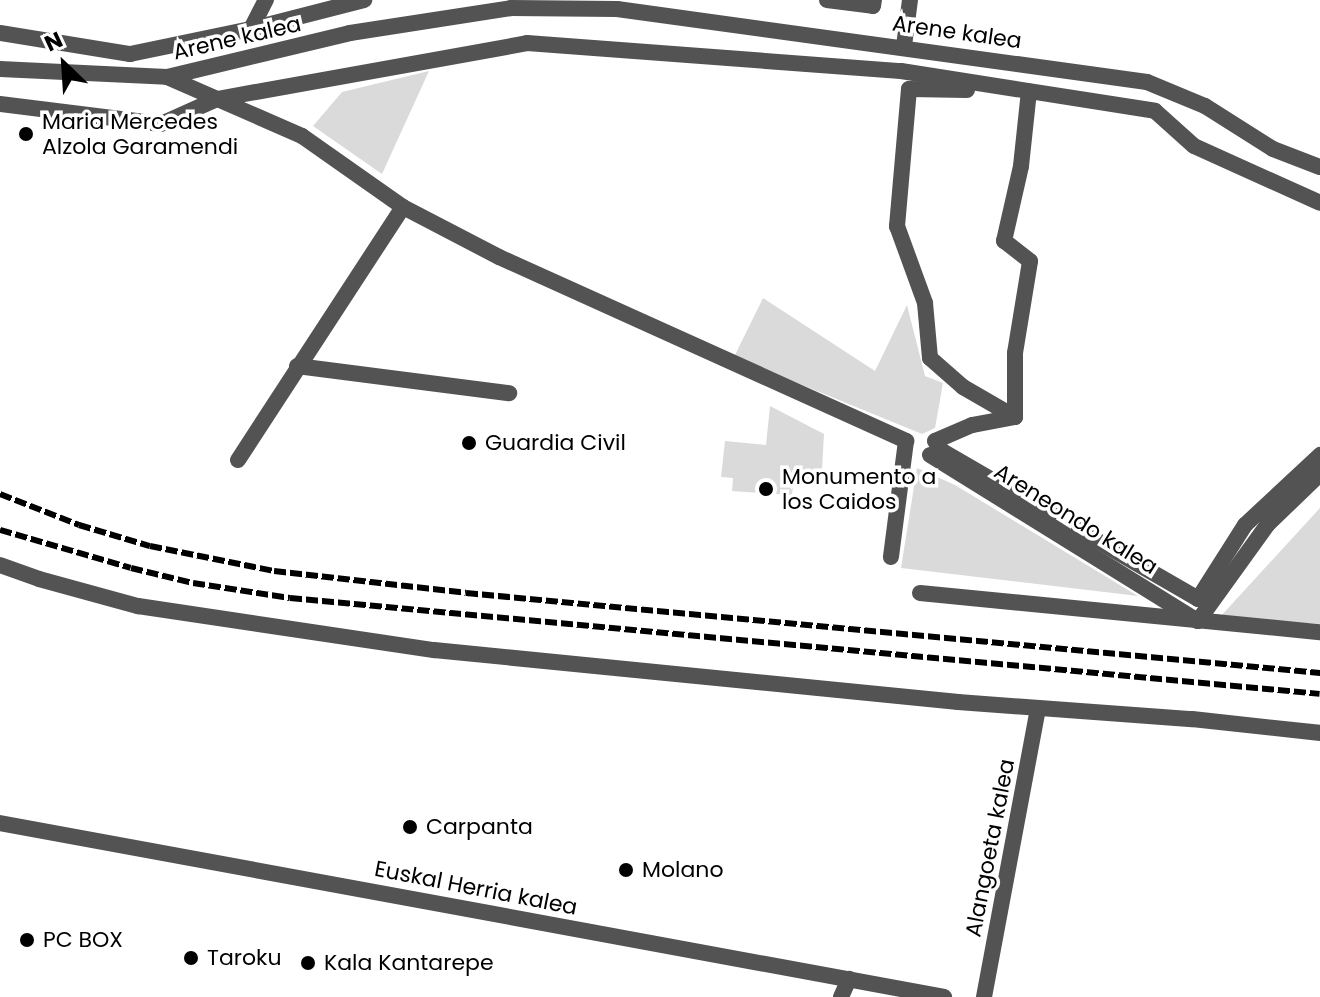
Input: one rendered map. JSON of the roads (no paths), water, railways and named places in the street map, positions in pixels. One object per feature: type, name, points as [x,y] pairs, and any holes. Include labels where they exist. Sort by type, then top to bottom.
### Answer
[{"type":"street","points":[[251,29],[266,0]]},
{"type":"street","points":[[0,33],[130,54],[251,29],[364,0]]},
{"type":"street","points":[[827,0],[873,6],[874,0]]},
{"type":"street","points":[[904,46],[910,0]]},
{"type":"street","name":"Arene kalea","points":[[0,69],[167,77],[350,33],[511,8],[617,9],[904,46],[1147,82],[1205,106],[1273,149],[1320,167]]},
{"type":"street","points":[[0,104],[161,124],[217,99],[527,43],[901,71],[1155,111],[1194,146],[1320,203]]},
{"type":"street","points":[[167,77],[302,136],[403,207],[499,257],[906,441],[891,557]]},
{"type":"street","points":[[1015,417],[963,387],[930,358],[925,303],[897,226],[909,89],[1029,91]]},
{"type":"street","points":[[1015,417],[1015,353],[1030,261],[1004,241],[1021,166],[1029,91]]},
{"type":"street","points":[[238,460],[403,207]]},
{"type":"street","points":[[297,366],[509,393]]},
{"type":"street","points":[[1015,417],[972,425],[935,441],[942,451],[1198,599],[1245,525],[1320,455]]},
{"type":"street","name":"Areneondo kalea","points":[[930,455],[1198,621]]},
{"type":"street","points":[[1198,621],[1268,524],[1320,474]]},
{"type":"street","points":[[0,565],[138,606],[434,650],[1320,733]]},
{"type":"street","name":"Areneondo kalea","points":[[920,593],[1320,632]]},
{"type":"street","name":"Alangoeta kalea","points":[[984,997],[1038,708]]},
{"type":"street","name":"Euskal Herria kalea","points":[[0,823],[944,997]]},
{"type":"street","points":[[841,997],[849,979]]},
{"type":"railway","points":[[0,494],[79,525],[150,546],[274,571],[466,593],[1320,673]]},
{"type":"railway","points":[[0,530],[193,583],[290,598],[1320,694]]},
{"type":"place","name":"Maria Mercedes Alzola Garamendi","points":[[26,134]]},
{"type":"place","name":"Guardia Civil","points":[[469,443]]},
{"type":"place","name":"Monumento a los Caidos","points":[[766,489]]},
{"type":"place","name":"Carpanta","points":[[410,827]]},
{"type":"place","name":"Molano","points":[[626,870]]},
{"type":"place","name":"PC BOX","points":[[27,940]]},
{"type":"place","name":"Taroku","points":[[191,958]]},
{"type":"place","name":"Kala Kantarepe","points":[[308,963]]}]
